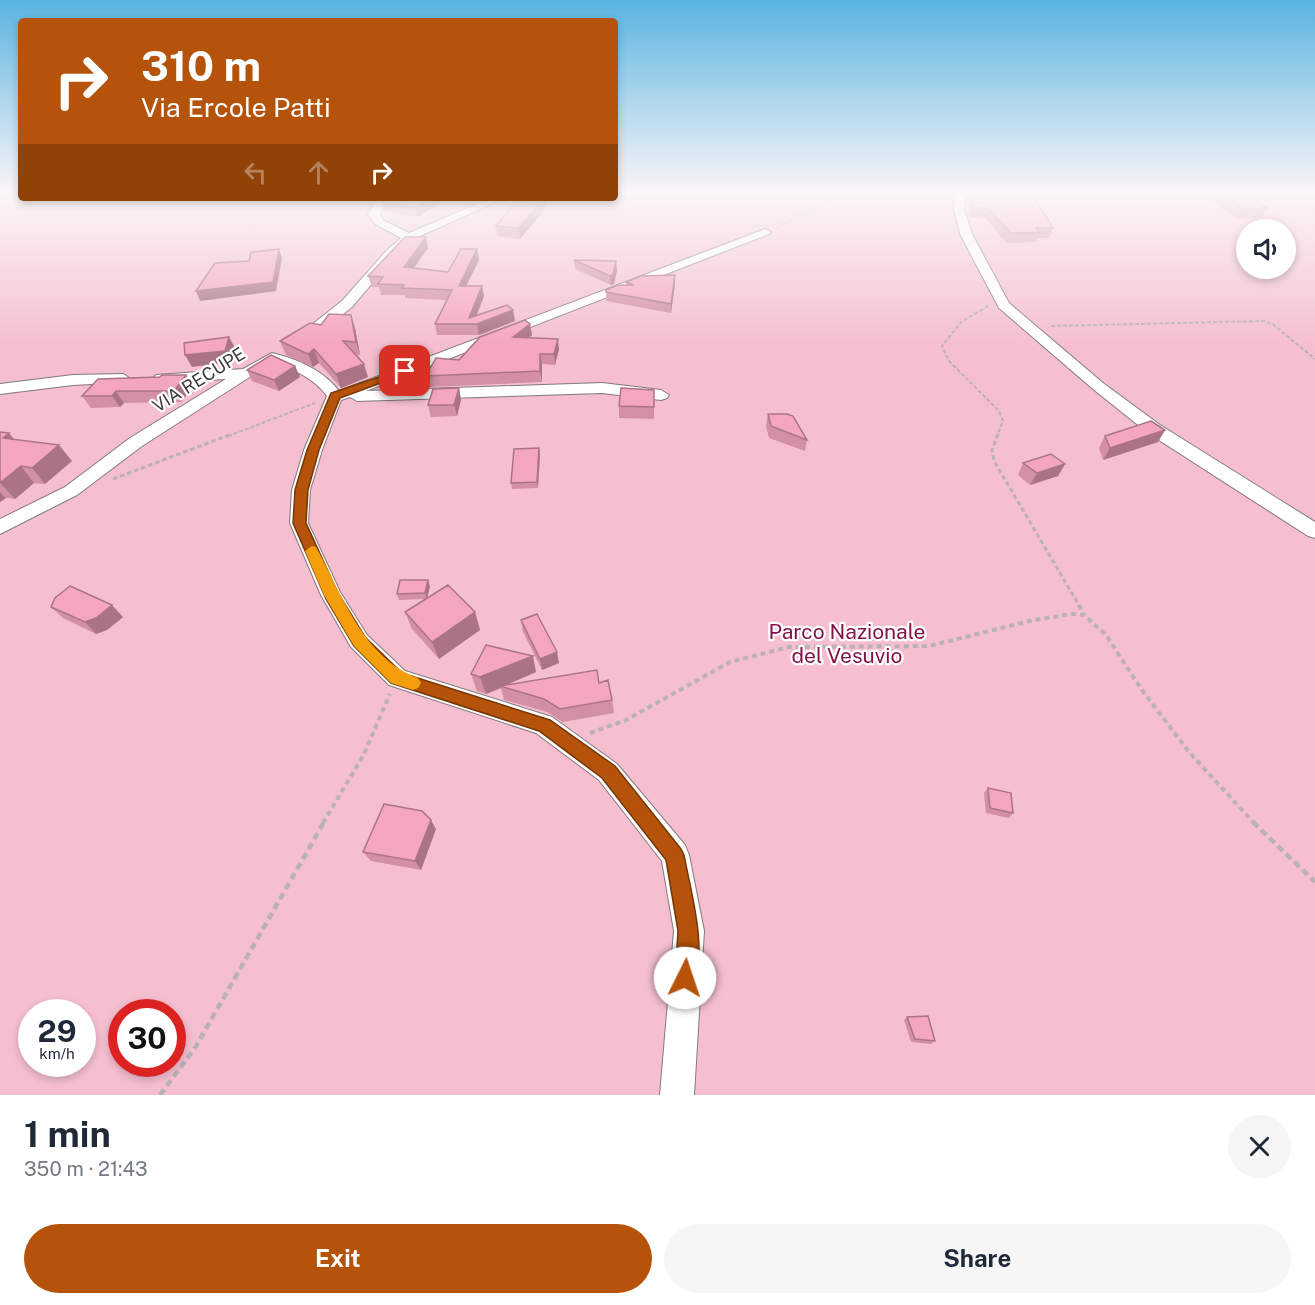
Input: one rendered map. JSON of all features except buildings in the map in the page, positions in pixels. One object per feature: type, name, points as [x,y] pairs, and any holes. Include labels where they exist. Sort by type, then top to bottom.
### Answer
[{"type":"street","points":[[306,335],[347,304],[402,243]]},
{"type":"street","points":[[677,1095],[689,931],[675,855],[608,772],[544,725],[397,678],[360,641],[332,595],[299,523],[301,490],[313,450],[338,395],[736,243]]},
{"type":"street","points":[[972,243],[1000,300],[1114,399],[1154,429],[1315,531]]},
{"type":"street","name":"VIA RECUPE","points":[[0,527],[71,491],[136,442],[280,351],[338,395]]},
{"type":"street","points":[[0,389],[73,380],[248,373]]},
{"type":"street","points":[[338,395],[602,388],[661,395]]},
{"type":"path","points":[[1000,300],[968,315],[950,331],[942,346],[949,361],[999,411],[1004,421],[992,450],[994,461],[1073,592],[1084,615],[1106,635],[1142,690],[1189,752],[1243,812],[1315,882]]},
{"type":"path","points":[[1028,326],[1264,321],[1274,325],[1315,359]]},
{"type":"path","points":[[112,480],[338,395]]},
{"type":"path","points":[[561,738],[590,733],[626,720],[730,662],[789,647],[929,646],[1034,620],[1072,614],[1084,615]]},
{"type":"path","points":[[160,1095],[195,1048],[288,881],[363,756],[397,678]]},
{"type":"green space","name":"Parco Nazionale del Vesuvio","points":[[0,243],[1236,243],[1236,279],[1296,279],[1296,243],[1315,243],[1315,1095],[0,1095]]},
{"type":"slow traffic","points":[[312,551],[332,595],[360,641],[397,678],[413,683]]},
{"type":"route","points":[[405,371],[335,396],[313,450],[301,490],[299,523],[332,595],[360,641],[397,678],[544,725],[608,772],[675,855],[689,931],[685,978]]}]
